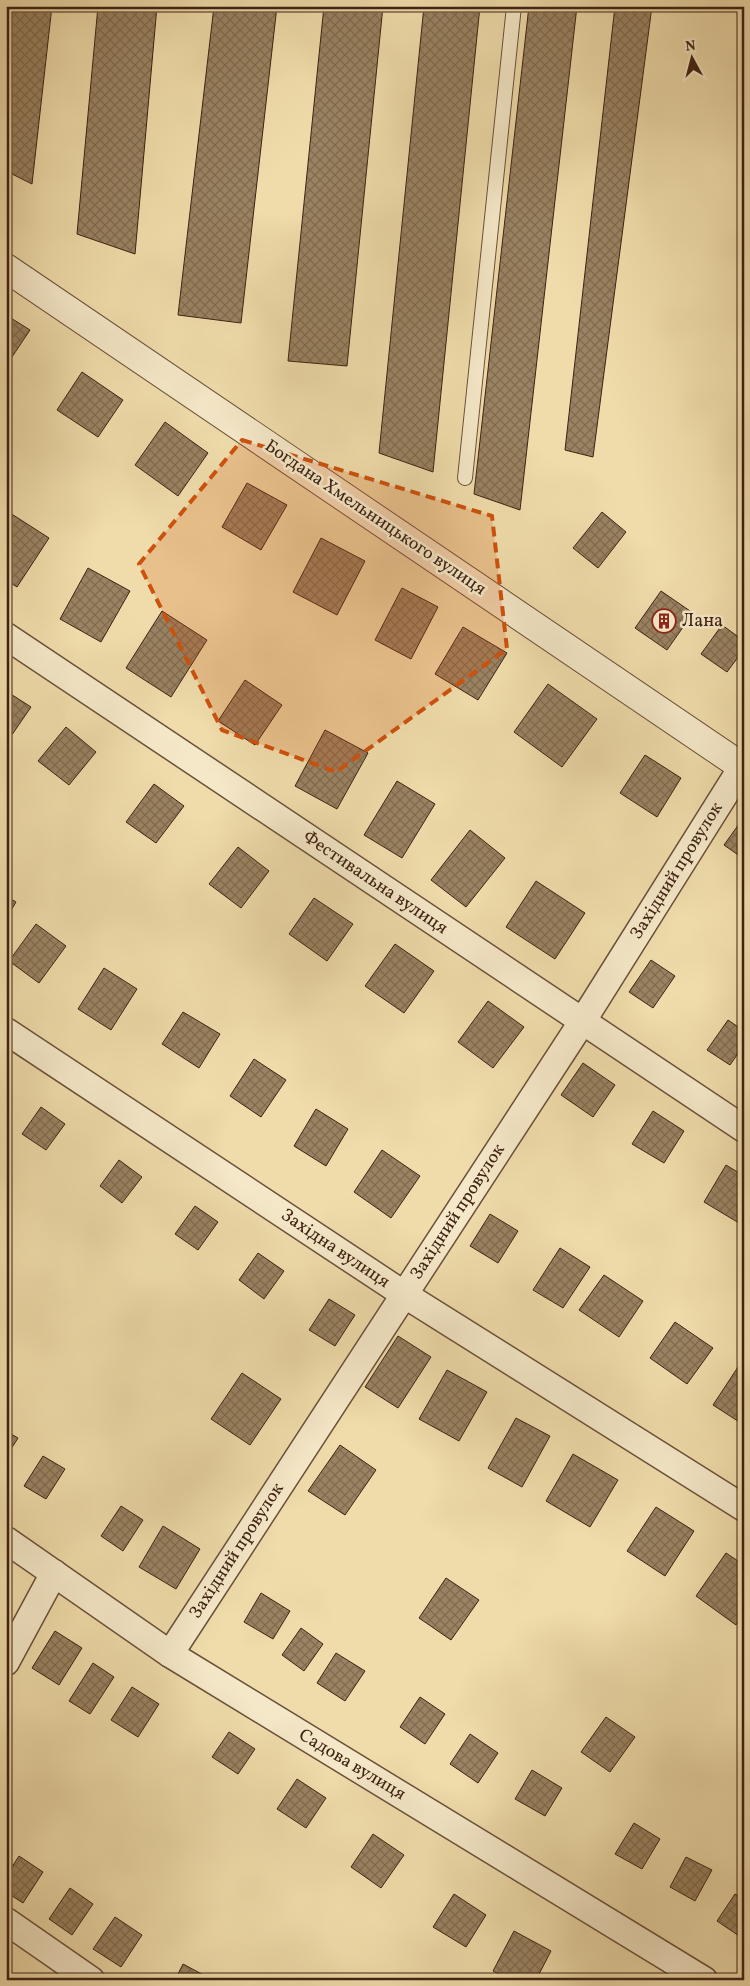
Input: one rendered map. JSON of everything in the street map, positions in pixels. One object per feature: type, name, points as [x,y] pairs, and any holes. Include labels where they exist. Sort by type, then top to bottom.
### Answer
[{"type":"street","name":"Богдана Хмельницького вулиця","points":[[6,268],[743,768]]},
{"type":"street","name":"Фестивальна вулиця","points":[[6,636],[744,1130]]},
{"type":"street","name":"Західний провулок","points":[[170,1654],[582,1022],[743,768]]},
{"type":"street","name":"Західна вулиця","points":[[6,1031],[405,1295],[744,1508]]},
{"type":"street","name":"Садова вулиця","points":[[6,1540],[170,1654],[704,1980]]},
{"type":"street","points":[[6,1662],[54,1573]]},
{"type":"street","points":[[6,1921],[91,1980]]},
{"type":"lane","points":[[465,478],[514,6]]},
{"type":"highlighted area","points":[[242,440],[492,516],[507,649],[336,772],[222,730],[139,564]]},
{"type":"building","points":[[6,6],[52,6],[32,184],[6,171]]},
{"type":"building","points":[[98,6],[157,6],[135,254],[77,234]]},
{"type":"building","points":[[214,6],[277,6],[241,323],[178,315]]},
{"type":"building","points":[[324,6],[383,6],[347,366],[288,361]]},
{"type":"building","points":[[424,6],[480,6],[433,472],[379,453]]},
{"type":"building","points":[[529,6],[577,6],[520,510],[474,494]]},
{"type":"building","points":[[615,6],[652,6],[593,457],[565,450]]},
{"type":"building","points":[[6,315],[30,330],[6,366]]},
{"type":"building","points":[[82,372],[123,400],[98,437],[57,410]]},
{"type":"building","points":[[165,422],[208,453],[178,496],[135,465]]},
{"type":"building","points":[[247,483],[287,505],[261,550],[222,527]]},
{"type":"building","points":[[7,511],[49,538],[17,587],[6,580]]},
{"type":"building","points":[[602,512],[626,532],[598,568],[573,548]]},
{"type":"building","points":[[321,538],[365,561],[337,615],[293,592]]},
{"type":"building","points":[[88,568],[130,591],[101,642],[60,619]]},
{"type":"building","points":[[402,588],[438,607],[411,659],[375,640]]},
{"type":"building","name":"Лана","points":[[661,591],[693,613],[667,650],[635,628]]},
{"type":"building","points":[[162,611],[207,640],[171,697],[126,668]]},
{"type":"building","points":[[722,625],[744,641],[744,649],[727,672],[701,654]]},
{"type":"building","points":[[463,627],[507,653],[478,700],[435,674]]},
{"type":"building","points":[[245,680],[282,705],[255,745],[218,721]]},
{"type":"building","points":[[548,684],[597,719],[562,767],[514,732]]},
{"type":"building","points":[[6,691],[31,707],[7,742],[6,741]]},
{"type":"building","points":[[66,727],[96,752],[69,785],[38,761]]},
{"type":"building","points":[[325,730],[368,753],[337,809],[295,786]]},
{"type":"building","points":[[645,755],[681,778],[657,817],[620,793]]},
{"type":"building","points":[[397,781],[435,804],[402,858],[364,835]]},
{"type":"building","points":[[154,784],[184,806],[156,843],[126,822]]},
{"type":"building","points":[[744,817],[744,859],[724,845]]},
{"type":"building","points":[[470,830],[505,858],[466,907],[431,880]]},
{"type":"building","points":[[238,847],[269,871],[241,908],[209,884]]},
{"type":"building","points":[[536,881],[585,913],[555,959],[506,927]]},
{"type":"building","points":[[6,896],[16,902],[6,919]]},
{"type":"building","points":[[314,898],[353,924],[327,961],[289,934]]},
{"type":"building","points":[[36,924],[66,946],[39,983],[9,961]]},
{"type":"building","points":[[395,944],[434,971],[404,1013],[365,986]]},
{"type":"building","points":[[651,960],[675,976],[653,1008],[629,992]]},
{"type":"building","points":[[104,968],[137,989],[111,1030],[78,1009]]},
{"type":"building","points":[[488,1001],[524,1027],[493,1068],[458,1042]]},
{"type":"building","points":[[183,1012],[220,1034],[199,1068],[162,1044]]},
{"type":"building","points":[[728,1020],[744,1031],[744,1045],[730,1065],[707,1050]]},
{"type":"building","points":[[254,1059],[286,1080],[261,1117],[230,1096]]},
{"type":"building","points":[[583,1063],[615,1085],[593,1117],[561,1095]]},
{"type":"building","points":[[41,1107],[65,1124],[46,1150],[22,1134]]},
{"type":"building","points":[[316,1109],[348,1129],[326,1166],[294,1146]]},
{"type":"building","points":[[653,1111],[684,1131],[664,1163],[632,1144]]},
{"type":"building","points":[[382,1150],[420,1176],[391,1218],[354,1192]]},
{"type":"building","points":[[119,1160],[142,1177],[122,1203],[100,1186]]},
{"type":"building","points":[[726,1165],[744,1176],[744,1215],[739,1223],[704,1202]]},
{"type":"building","points":[[195,1206],[218,1222],[198,1250],[175,1234]]},
{"type":"building","points":[[490,1214],[518,1231],[498,1263],[470,1246]]},
{"type":"building","points":[[560,1248],[590,1267],[563,1308],[533,1290]]},
{"type":"building","points":[[258,1253],[284,1271],[264,1299],[239,1280]]},
{"type":"building","points":[[604,1275],[643,1301],[619,1337],[579,1310]]},
{"type":"building","points":[[329,1299],[355,1315],[335,1346],[309,1330]]},
{"type":"building","points":[[675,1322],[713,1348],[687,1384],[650,1358]]},
{"type":"building","points":[[398,1336],[431,1357],[398,1408],[365,1387]]},
{"type":"building","points":[[738,1367],[744,1371],[744,1425],[713,1405]]},
{"type":"building","points":[[447,1370],[487,1392],[459,1441],[419,1419]]},
{"type":"building","points":[[242,1373],[281,1399],[250,1445],[211,1419]]},
{"type":"building","points":[[516,1418],[550,1436],[522,1487],[488,1468]]},
{"type":"building","points":[[6,1431],[18,1438],[6,1457]]},
{"type":"building","points":[[340,1445],[376,1470],[345,1515],[308,1491]]},
{"type":"building","points":[[573,1454],[618,1480],[590,1527],[546,1501]]},
{"type":"building","points":[[43,1456],[65,1469],[46,1499],[24,1486]]},
{"type":"building","points":[[121,1506],[143,1520],[123,1551],[101,1536]]},
{"type":"building","points":[[656,1507],[694,1531],[665,1576],[627,1551]]},
{"type":"building","points":[[163,1526],[200,1549],[176,1589],[139,1567]]},
{"type":"building","points":[[726,1553],[744,1565],[744,1613],[736,1625],[696,1596]]},
{"type":"building","points":[[446,1578],[479,1600],[451,1640],[419,1618]]},
{"type":"building","points":[[261,1593],[290,1611],[273,1639],[244,1622]]},
{"type":"building","points":[[301,1628],[323,1644],[304,1671],[282,1655]]},
{"type":"building","points":[[55,1631],[82,1648],[59,1685],[32,1668]]},
{"type":"building","points":[[336,1653],[365,1671],[345,1701],[317,1683]]},
{"type":"building","points":[[93,1663],[114,1677],[90,1714],[69,1701]]},
{"type":"building","points":[[132,1687],[159,1704],[138,1737],[111,1720]]},
{"type":"building","points":[[420,1697],[445,1714],[425,1744],[400,1727]]},
{"type":"building","points":[[606,1717],[635,1737],[610,1772],[581,1752]]},
{"type":"building","points":[[229,1732],[255,1749],[238,1774],[212,1757]]},
{"type":"building","points":[[470,1734],[498,1753],[478,1783],[450,1764]]},
{"type":"building","points":[[532,1770],[562,1788],[545,1816],[515,1799]]},
{"type":"building","points":[[297,1779],[326,1798],[306,1828],[277,1809]]},
{"type":"building","points":[[634,1823],[660,1839],[642,1869],[615,1854]]},
{"type":"building","points":[[373,1834],[404,1855],[381,1888],[351,1867]]},
{"type":"building","points":[[19,1856],[43,1872],[23,1903],[6,1892],[6,1876]]},
{"type":"building","points":[[686,1857],[712,1870],[695,1901],[670,1887]]},
{"type":"building","points":[[70,1888],[93,1904],[72,1935],[49,1919]]},
{"type":"building","points":[[454,1894],[486,1915],[466,1947],[433,1927]]},
{"type":"building","points":[[735,1894],[744,1899],[742,1938],[717,1921]]},
{"type":"building","points":[[115,1917],[142,1935],[121,1967],[93,1949]]},
{"type":"building","points":[[514,1931],[551,1951],[536,1980],[510,1980],[493,1971]]},
{"type":"building","points":[[183,1964],[213,1980],[175,1980]]},
{"type":"place","name":"Лана","points":[[664,621]]}]
